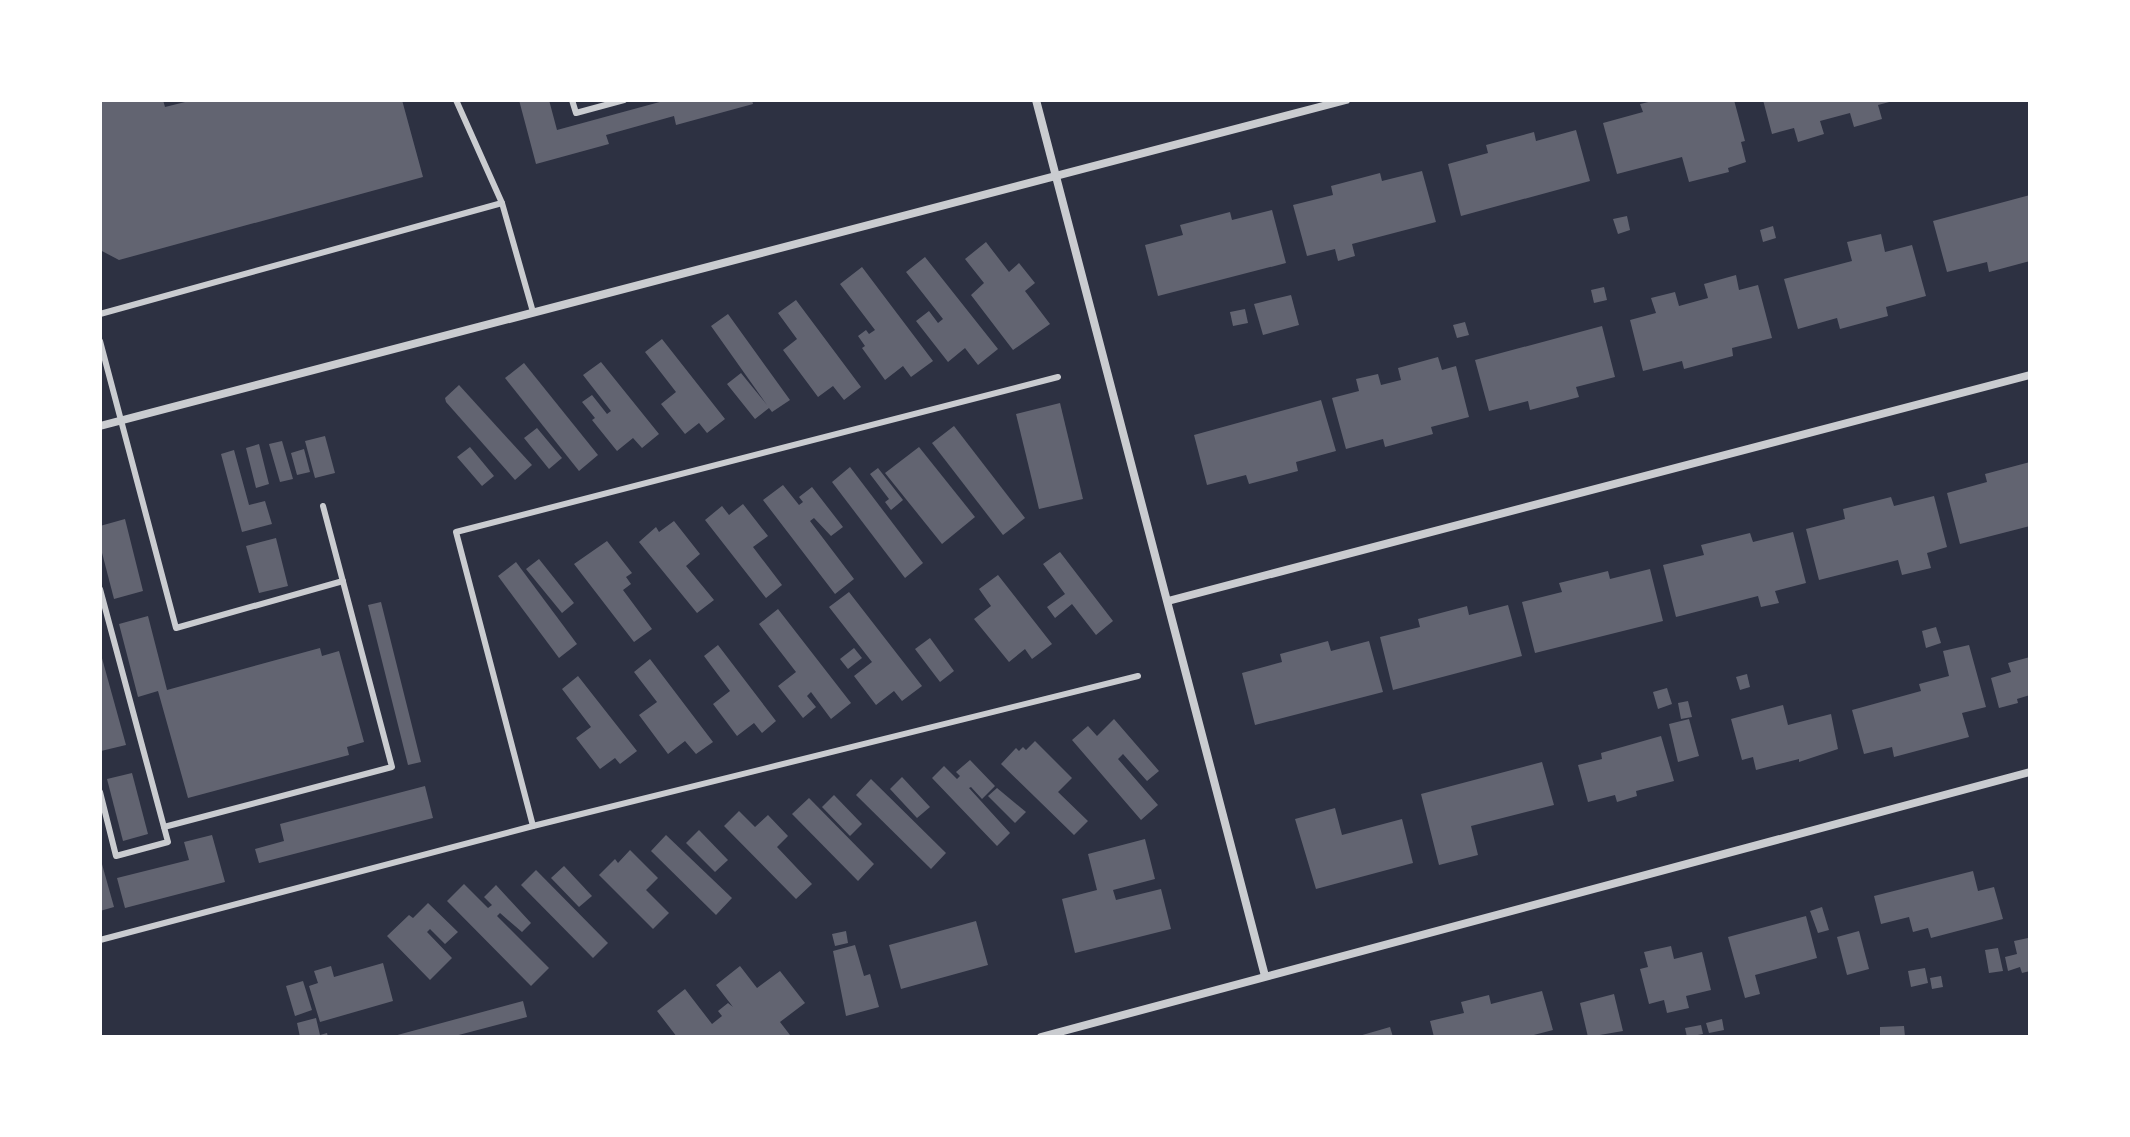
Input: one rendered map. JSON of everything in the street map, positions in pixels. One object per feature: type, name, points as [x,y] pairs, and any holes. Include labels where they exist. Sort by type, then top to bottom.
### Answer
[{"type":"street","points":[[1036,100],[1265,976]]},
{"type":"street","points":[[100,426],[1346,100]]},
{"type":"street","points":[[1168,601],[2030,375]]},
{"type":"street","points":[[1041,1037],[2030,772]]},
{"type":"lane","points":[[456,100],[502,203],[533,312]]},
{"type":"lane","points":[[572,100],[576,113],[624,100]]},
{"type":"lane","points":[[100,314],[502,203]]},
{"type":"lane","points":[[100,341],[176,628],[343,581]]},
{"type":"lane","points":[[533,826],[456,532],[1058,377]]},
{"type":"lane","points":[[164,827],[392,767],[323,506]]},
{"type":"lane","points":[[100,589],[168,842],[116,856],[100,792]]},
{"type":"lane","points":[[100,940],[533,826],[1138,676]]},
{"type":"building","points":[[100,100],[163,100],[165,107],[193,100],[402,100],[423,177],[119,260],[100,250]]},
{"type":"building","points":[[519,100],[549,100],[557,130],[667,100],[752,100],[753,104],[676,125],[674,116],[606,135],[609,144],[536,164]]},
{"type":"building","points":[[1657,100],[1734,100],[1745,141],[1741,142],[1746,162],[1728,168],[1729,172],[1689,182],[1682,157],[1617,174],[1603,123],[1643,112],[1640,104]]},
{"type":"building","points":[[1763,100],[1893,101],[1878,105],[1882,119],[1854,127],[1850,113],[1820,121],[1824,134],[1798,142],[1794,128],[1772,134]]},
{"type":"building","points":[[1576,130],[1590,181],[1461,216],[1448,164],[1488,153],[1486,145],[1534,132],[1536,141]]},
{"type":"building","points":[[1422,171],[1436,222],[1352,244],[1355,256],[1338,261],[1335,249],[1307,256],[1293,205],[1333,195],[1331,186],[1380,173],[1382,181]]},
{"type":"building","points":[[2030,195],[2030,261],[1989,272],[1987,262],[1947,272],[1933,221]]},
{"type":"building","points":[[1272,210],[1286,263],[1158,296],[1145,245],[1183,235],[1180,225],[1230,212],[1232,220]]},
{"type":"building","points":[[1627,216],[1630,230],[1618,234],[1613,219]]},
{"type":"building","points":[[1773,226],[1776,238],[1763,242],[1760,230]]},
{"type":"building","points":[[1881,234],[1885,252],[1912,245],[1926,296],[1886,307],[1888,316],[1840,329],[1837,318],[1798,329],[1784,279],[1852,261],[1847,242]]},
{"type":"building","points":[[986,242],[1009,272],[1019,263],[1035,283],[1025,291],[1050,324],[1013,350],[971,295],[984,283],[965,259]]},
{"type":"building","points":[[925,257],[998,349],[978,365],[965,348],[948,362],[916,321],[929,311],[938,323],[943,319],[906,272]]},
{"type":"building","points":[[862,267],[933,361],[911,377],[903,366],[885,380],[862,348],[865,346],[858,336],[866,330],[869,334],[875,330],[840,284]]},
{"type":"building","points":[[1736,275],[1739,290],[1758,285],[1772,338],[1732,348],[1733,356],[1684,369],[1682,361],[1643,371],[1630,320],[1656,313],[1651,298],[1675,292],[1679,306],[1708,298],[1704,284]]},
{"type":"building","points":[[1604,287],[1607,300],[1594,303],[1591,290]]},
{"type":"building","points":[[1291,295],[1299,325],[1263,335],[1254,304]]},
{"type":"building","points":[[796,300],[861,387],[844,400],[833,386],[818,397],[783,350],[797,339],[778,313]]},
{"type":"building","points":[[1245,309],[1248,323],[1233,326],[1230,312]]},
{"type":"building","points":[[728,314],[790,400],[772,412],[769,408],[755,419],[727,384],[741,373],[767,405],[711,326]]},
{"type":"building","points":[[1465,322],[1469,335],[1457,338],[1453,325]]},
{"type":"building","points":[[1602,326],[1615,377],[1576,387],[1579,397],[1530,410],[1528,401],[1489,411],[1475,360]]},
{"type":"building","points":[[662,339],[725,419],[707,433],[699,423],[685,434],[661,404],[676,392],[645,352]]},
{"type":"building","points":[[1438,357],[1442,370],[1456,366],[1469,417],[1431,427],[1433,434],[1385,447],[1383,439],[1346,449],[1332,398],[1359,391],[1356,379],[1378,374],[1381,385],[1401,380],[1398,368]]},
{"type":"building","points":[[601,362],[659,434],[642,448],[633,438],[617,451],[582,402],[592,395],[607,414],[611,411],[583,375]]},
{"type":"building","points":[[524,363],[598,455],[579,471],[505,378]]},
{"type":"building","points":[[459,385],[532,465],[515,480],[446,402],[445,398]]},
{"type":"building","points":[[1321,400],[1336,451],[1296,462],[1298,471],[1249,484],[1246,475],[1207,485],[1194,435]]},
{"type":"building","points":[[1060,403],[1083,499],[1039,509],[1016,414]]},
{"type":"building","points":[[954,426],[1025,518],[1003,535],[932,443]]},
{"type":"building","points":[[537,428],[562,458],[549,469],[524,438]]},
{"type":"building","points":[[325,436],[335,473],[315,478],[305,441]]},
{"type":"building","points":[[282,441],[293,479],[280,482],[269,444]]},
{"type":"building","points":[[259,444],[269,484],[256,488],[246,448]]},
{"type":"building","points":[[470,447],[494,476],[482,486],[457,457]]},
{"type":"building","points":[[919,447],[975,517],[942,544],[885,473]]},
{"type":"building","points":[[304,449],[310,472],[297,475],[291,453]]},
{"type":"building","points":[[234,450],[249,505],[265,501],[272,524],[242,532],[221,454]]},
{"type":"building","points":[[2030,462],[2030,526],[1960,544],[1947,493],[1987,482],[1985,474]]},
{"type":"building","points":[[850,467],[923,563],[905,578],[832,482]]},
{"type":"building","points":[[878,468],[903,500],[891,510],[885,502],[889,499],[870,474]]},
{"type":"building","points":[[783,485],[799,505],[803,502],[799,497],[812,487],[843,527],[831,536],[814,518],[810,521],[854,579],[835,594],[763,500]]},
{"type":"building","points":[[1934,496],[1947,547],[1927,553],[1931,568],[1902,575],[1898,560],[1819,580],[1806,529],[1845,519],[1843,509],[1891,497],[1894,506]]},
{"type":"building","points":[[743,504],[768,536],[753,547],[782,585],[766,598],[705,520],[722,506],[729,515]]},
{"type":"building","points":[[125,519],[143,591],[114,599],[100,545],[100,526]]},
{"type":"building","points":[[674,521],[700,554],[686,566],[714,600],[697,613],[639,542],[656,527],[659,532]]},
{"type":"building","points":[[1793,532],[1806,583],[1775,591],[1779,603],[1761,607],[1758,596],[1676,617],[1663,565],[1704,555],[1701,545],[1750,533],[1753,542]]},
{"type":"building","points":[[276,538],[288,586],[259,593],[246,546]]},
{"type":"building","points":[[607,541],[632,573],[626,577],[631,584],[623,590],[652,629],[634,642],[574,564]]},
{"type":"building","points":[[1060,552],[1113,621],[1096,635],[1072,604],[1055,618],[1047,607],[1065,594],[1043,564]]},
{"type":"building","points":[[539,559],[574,603],[562,613],[526,569]]},
{"type":"building","points":[[516,562],[577,644],[559,658],[498,576]]},
{"type":"building","points":[[1650,569],[1663,621],[1535,653],[1522,602],[1562,592],[1559,583],[1608,571],[1610,579]]},
{"type":"building","points":[[998,575],[1052,644],[1032,659],[1025,649],[1009,662],[974,619],[991,606],[979,589]]},
{"type":"building","points":[[849,592],[922,686],[902,701],[894,691],[876,705],[854,676],[872,662],[829,607]]},
{"type":"building","points":[[381,602],[421,762],[408,765],[368,605]]},
{"type":"building","points":[[1508,605],[1522,656],[1393,690],[1380,637],[1420,627],[1418,619],[1467,606],[1469,615]]},
{"type":"building","points":[[778,609],[851,703],[831,719],[811,692],[807,696],[816,707],[803,718],[778,686],[796,672],[759,624]]},
{"type":"building","points":[[148,616],[167,690],[320,648],[322,656],[339,651],[364,742],[347,747],[349,755],[188,798],[158,691],[138,697],[119,624]]},
{"type":"building","points":[[1936,627],[1941,643],[1926,648],[1922,631]]},
{"type":"building","points":[[930,638],[954,671],[940,682],[915,649]]},
{"type":"building","points":[[1328,641],[1331,651],[1369,641],[1383,692],[1255,725],[1242,673],[1282,662],[1280,654]]},
{"type":"building","points":[[718,645],[776,721],[762,733],[754,723],[737,736],[713,704],[730,691],[704,656]]},
{"type":"building","points":[[1969,645],[1986,707],[1962,713],[1969,737],[1894,757],[1892,747],[1864,754],[1852,710],[1921,691],[1919,684],[1949,676],[1943,651]]},
{"type":"building","points":[[854,648],[862,658],[848,669],[840,659]]},
{"type":"building","points":[[100,651],[126,745],[101,751],[100,746]]},
{"type":"building","points":[[2030,657],[2030,695],[2017,699],[2018,703],[1999,708],[1991,678],[2011,672],[2008,663]]},
{"type":"building","points":[[650,659],[713,742],[696,754],[685,741],[668,754],[639,715],[657,702],[634,672]]},
{"type":"building","points":[[1747,674],[1750,687],[1740,690],[1736,677]]},
{"type":"building","points":[[578,676],[637,751],[620,764],[615,758],[600,769],[576,738],[591,727],[562,689]]},
{"type":"building","points":[[1667,688],[1672,704],[1658,709],[1653,692]]},
{"type":"building","points":[[1688,701],[1692,717],[1681,719],[1678,703]]},
{"type":"building","points":[[1783,705],[1788,725],[1831,714],[1838,749],[1799,762],[1799,759],[1756,770],[1753,757],[1742,760],[1731,719]]},
{"type":"building","points":[[1114,719],[1159,771],[1147,781],[1123,754],[1118,759],[1158,805],[1141,820],[1072,740],[1088,726],[1097,736]]},
{"type":"building","points":[[1689,719],[1699,756],[1678,762],[1669,724]]},
{"type":"building","points":[[1661,736],[1674,781],[1636,791],[1637,796],[1617,802],[1615,795],[1588,802],[1578,765],[1602,759],[1601,753]]},
{"type":"building","points":[[1035,741],[1072,778],[1058,792],[1088,821],[1074,835],[1001,764],[1016,748],[1026,750]]},
{"type":"building","points":[[970,760],[995,786],[982,799],[969,788],[1010,833],[997,846],[932,778],[944,766],[957,779],[960,776],[956,772]]},
{"type":"building","points":[[1542,762],[1554,805],[1471,826],[1478,855],[1439,865],[1421,794]]},
{"type":"building","points":[[132,773],[148,834],[123,841],[107,779]]},
{"type":"building","points":[[902,777],[930,807],[917,818],[890,789]]},
{"type":"building","points":[[871,779],[946,853],[931,869],[856,795]]},
{"type":"building","points":[[425,786],[433,818],[259,863],[255,849],[284,841],[280,824]]},
{"type":"building","points":[[997,788],[1026,812],[1015,823],[988,796]]},
{"type":"building","points":[[834,795],[862,824],[850,836],[822,807]]},
{"type":"building","points":[[809,798],[874,864],[858,881],[792,814]]},
{"type":"building","points":[[1335,808],[1342,835],[1402,819],[1413,863],[1316,889],[1295,819]]},
{"type":"building","points":[[739,811],[755,827],[768,815],[788,836],[777,847],[812,884],[796,899],[724,826]]},
{"type":"building","points":[[699,830],[728,860],[715,872],[686,843]]},
{"type":"building","points":[[212,835],[225,882],[125,908],[117,878],[189,860],[184,842]]},
{"type":"building","points":[[666,835],[732,898],[716,915],[651,851]]},
{"type":"building","points":[[1145,839],[1155,879],[1113,890],[1116,900],[1161,889],[1171,929],[1075,953],[1062,899],[1097,890],[1088,854]]},
{"type":"building","points":[[630,850],[658,878],[646,890],[669,913],[653,929],[599,875],[615,859],[618,863]]},
{"type":"building","points":[[100,857],[114,907],[100,911]]},
{"type":"building","points":[[564,866],[592,896],[579,907],[551,878]]},
{"type":"building","points":[[536,870],[608,943],[593,958],[521,885]]},
{"type":"building","points":[[1973,871],[1978,891],[1994,887],[2003,919],[1931,938],[1928,928],[1913,932],[1909,917],[1881,924],[1874,896]]},
{"type":"building","points":[[464,884],[488,908],[492,905],[484,897],[496,885],[531,923],[522,932],[500,913],[497,916],[549,968],[531,986],[447,901]]},
{"type":"building","points":[[428,903],[458,932],[445,944],[430,929],[427,932],[452,958],[430,980],[387,936],[409,915],[413,918]]},
{"type":"building","points":[[1822,907],[1829,930],[1818,933],[1810,911]]},
{"type":"building","points":[[1806,916],[1817,958],[1755,975],[1760,994],[1745,998],[1728,937]]},
{"type":"building","points":[[976,921],[988,965],[901,989],[889,945]]},
{"type":"building","points":[[846,931],[848,943],[835,946],[832,934]]},
{"type":"building","points":[[1859,931],[1869,969],[1847,975],[1837,937]]},
{"type":"building","points":[[2028,938],[2030,971],[2022,973],[2020,967],[2008,971],[2005,957],[2017,954],[2014,941]]},
{"type":"building","points":[[855,945],[864,976],[870,974],[879,1007],[846,1016],[833,951]]},
{"type":"building","points":[[1671,946],[1674,959],[1702,952],[1711,990],[1686,996],[1689,1008],[1667,1013],[1664,1000],[1649,1004],[1640,969],[1648,967],[1644,952]]},
{"type":"building","points":[[1998,948],[2003,971],[1989,973],[1985,950]]},
{"type":"building","points":[[383,963],[393,1001],[320,1022],[309,986],[318,983],[314,971],[331,966],[334,977]]},
{"type":"building","points":[[740,966],[757,988],[780,971],[805,1003],[780,1022],[790,1035],[677,1037],[657,1011],[685,989],[712,1024],[722,1016],[718,1011],[728,1003],[733,1007],[716,985]]},
{"type":"building","points":[[1925,968],[1928,983],[1911,987],[1908,971]]},
{"type":"building","points":[[1941,976],[1943,987],[1932,989],[1930,978]]},
{"type":"building","points":[[303,981],[312,1010],[295,1016],[286,986]]},
{"type":"building","points":[[1542,991],[1553,1030],[1526,1037],[1434,1037],[1430,1021],[1464,1013],[1461,1002],[1489,995],[1491,1004]]},
{"type":"building","points":[[1614,994],[1623,1031],[1588,1037],[1580,1003]]},
{"type":"building","points":[[523,1001],[527,1017],[451,1037],[390,1037]]},
{"type":"building","points":[[316,1018],[320,1035],[327,1033],[328,1037],[300,1037],[297,1023]]},
{"type":"building","points":[[1722,1019],[1724,1030],[1709,1033],[1706,1023]]},
{"type":"building","points":[[1701,1025],[1703,1034],[1687,1037],[1685,1028]]},
{"type":"building","points":[[1904,1026],[1905,1037],[1880,1037],[1880,1027]]},
{"type":"building","points":[[1390,1027],[1393,1037],[1359,1037],[1359,1036]]}]
